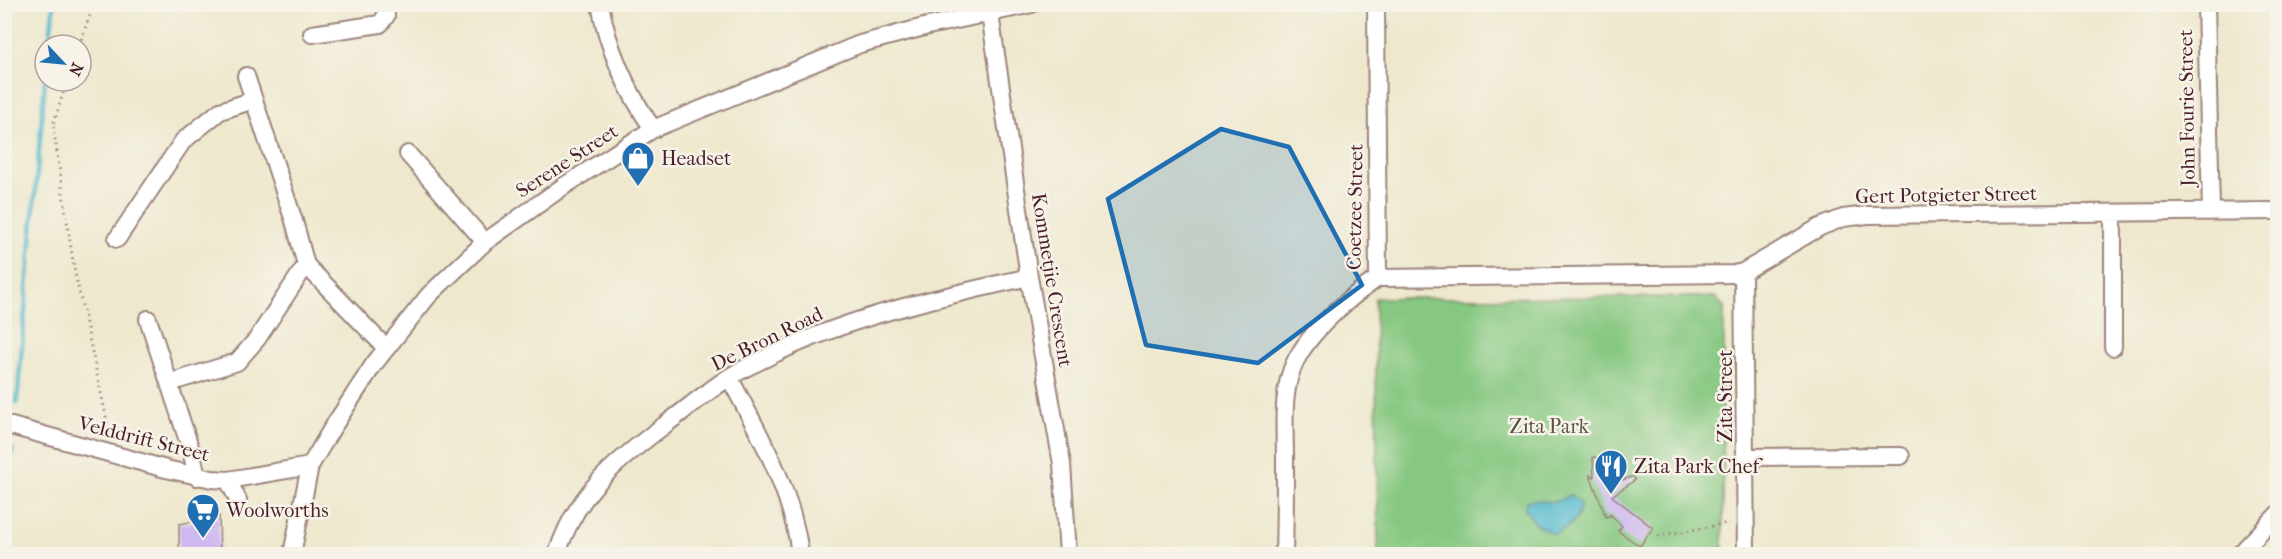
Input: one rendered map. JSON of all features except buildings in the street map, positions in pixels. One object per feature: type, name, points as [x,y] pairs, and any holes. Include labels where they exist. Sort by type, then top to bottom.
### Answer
[{"type":"street","points":[[312,34],[380,24],[386,16],[385,4]]},
{"type":"street","points":[[600,4],[622,76],[631,96],[653,129]]},
{"type":"street","name":"Serene Street","points":[[292,555],[310,466],[346,405],[386,348],[429,295],[485,242],[564,186],[653,129],[860,44],[1032,4]]},
{"type":"street","name":"Coetzee Street","points":[[1284,555],[1286,402],[1293,364],[1300,352],[1333,315],[1359,291],[1378,278],[1377,4]]},
{"type":"street","name":"John Fourie Street","points":[[2206,4],[2211,211]]},
{"type":"street","name":"Kommetjie Crescent","points":[[990,14],[1029,277],[1062,464],[1068,555]]},
{"type":"street","points":[[246,76],[294,221],[306,265],[386,348]]},
{"type":"street","points":[[117,239],[183,141],[220,111],[254,100]]},
{"type":"street","points":[[408,154],[485,242]]},
{"type":"street","name":"Gert Potgieter Street","points":[[1378,278],[1703,277],[1743,272],[1820,227],[1843,218],[1893,214],[2277,211]]},
{"type":"street","points":[[2113,347],[2114,214]]},
{"type":"street","points":[[169,383],[237,362],[261,333],[306,265]]},
{"type":"street","name":"Zita Street","points":[[1743,272],[1746,555]]},
{"type":"street","name":"De Bron Road","points":[[557,555],[577,509],[603,474],[729,376],[785,349],[853,322],[928,300],[1029,277]]},
{"type":"street","points":[[148,319],[191,450],[197,477]]},
{"type":"street","points":[[729,376],[780,479],[796,525],[800,555]]},
{"type":"street","name":"Velddrift Street","points":[[4,424],[197,477],[228,480],[310,466]]},
{"type":"street","points":[[1746,457],[1901,456]]},
{"type":"street","points":[[228,480],[238,500]]},
{"type":"street","points":[[2240,555],[2277,514]]},
{"type":"path","points":[[83,33],[94,4]]},
{"type":"path","points":[[63,93],[53,125],[74,268],[108,425],[105,452]]},
{"type":"path","points":[[1658,536],[1724,523]]},
{"type":"highlighted area","points":[[1221,129],[1289,147],[1362,285],[1258,363],[1146,345],[1108,199]]},
{"type":"green space","name":"Zita Park","points":[[1715,297],[1724,307],[1723,554],[1378,554],[1375,298]]},
{"type":"water","points":[[1571,495],[1580,503],[1576,519],[1553,534],[1536,524],[1525,509],[1526,501],[1551,502]]},
{"type":"waterway","points":[[50,33],[54,4]]},
{"type":"waterway","points":[[17,403],[44,93]]},
{"type":"waterway","points":[[4,482],[13,450]]},
{"type":"place","name":"Headset","points":[[638,187]]},
{"type":"place","name":"Zita Park Chef","points":[[1611,495]]},
{"type":"place","name":"Woolworths","points":[[203,539]]}]
